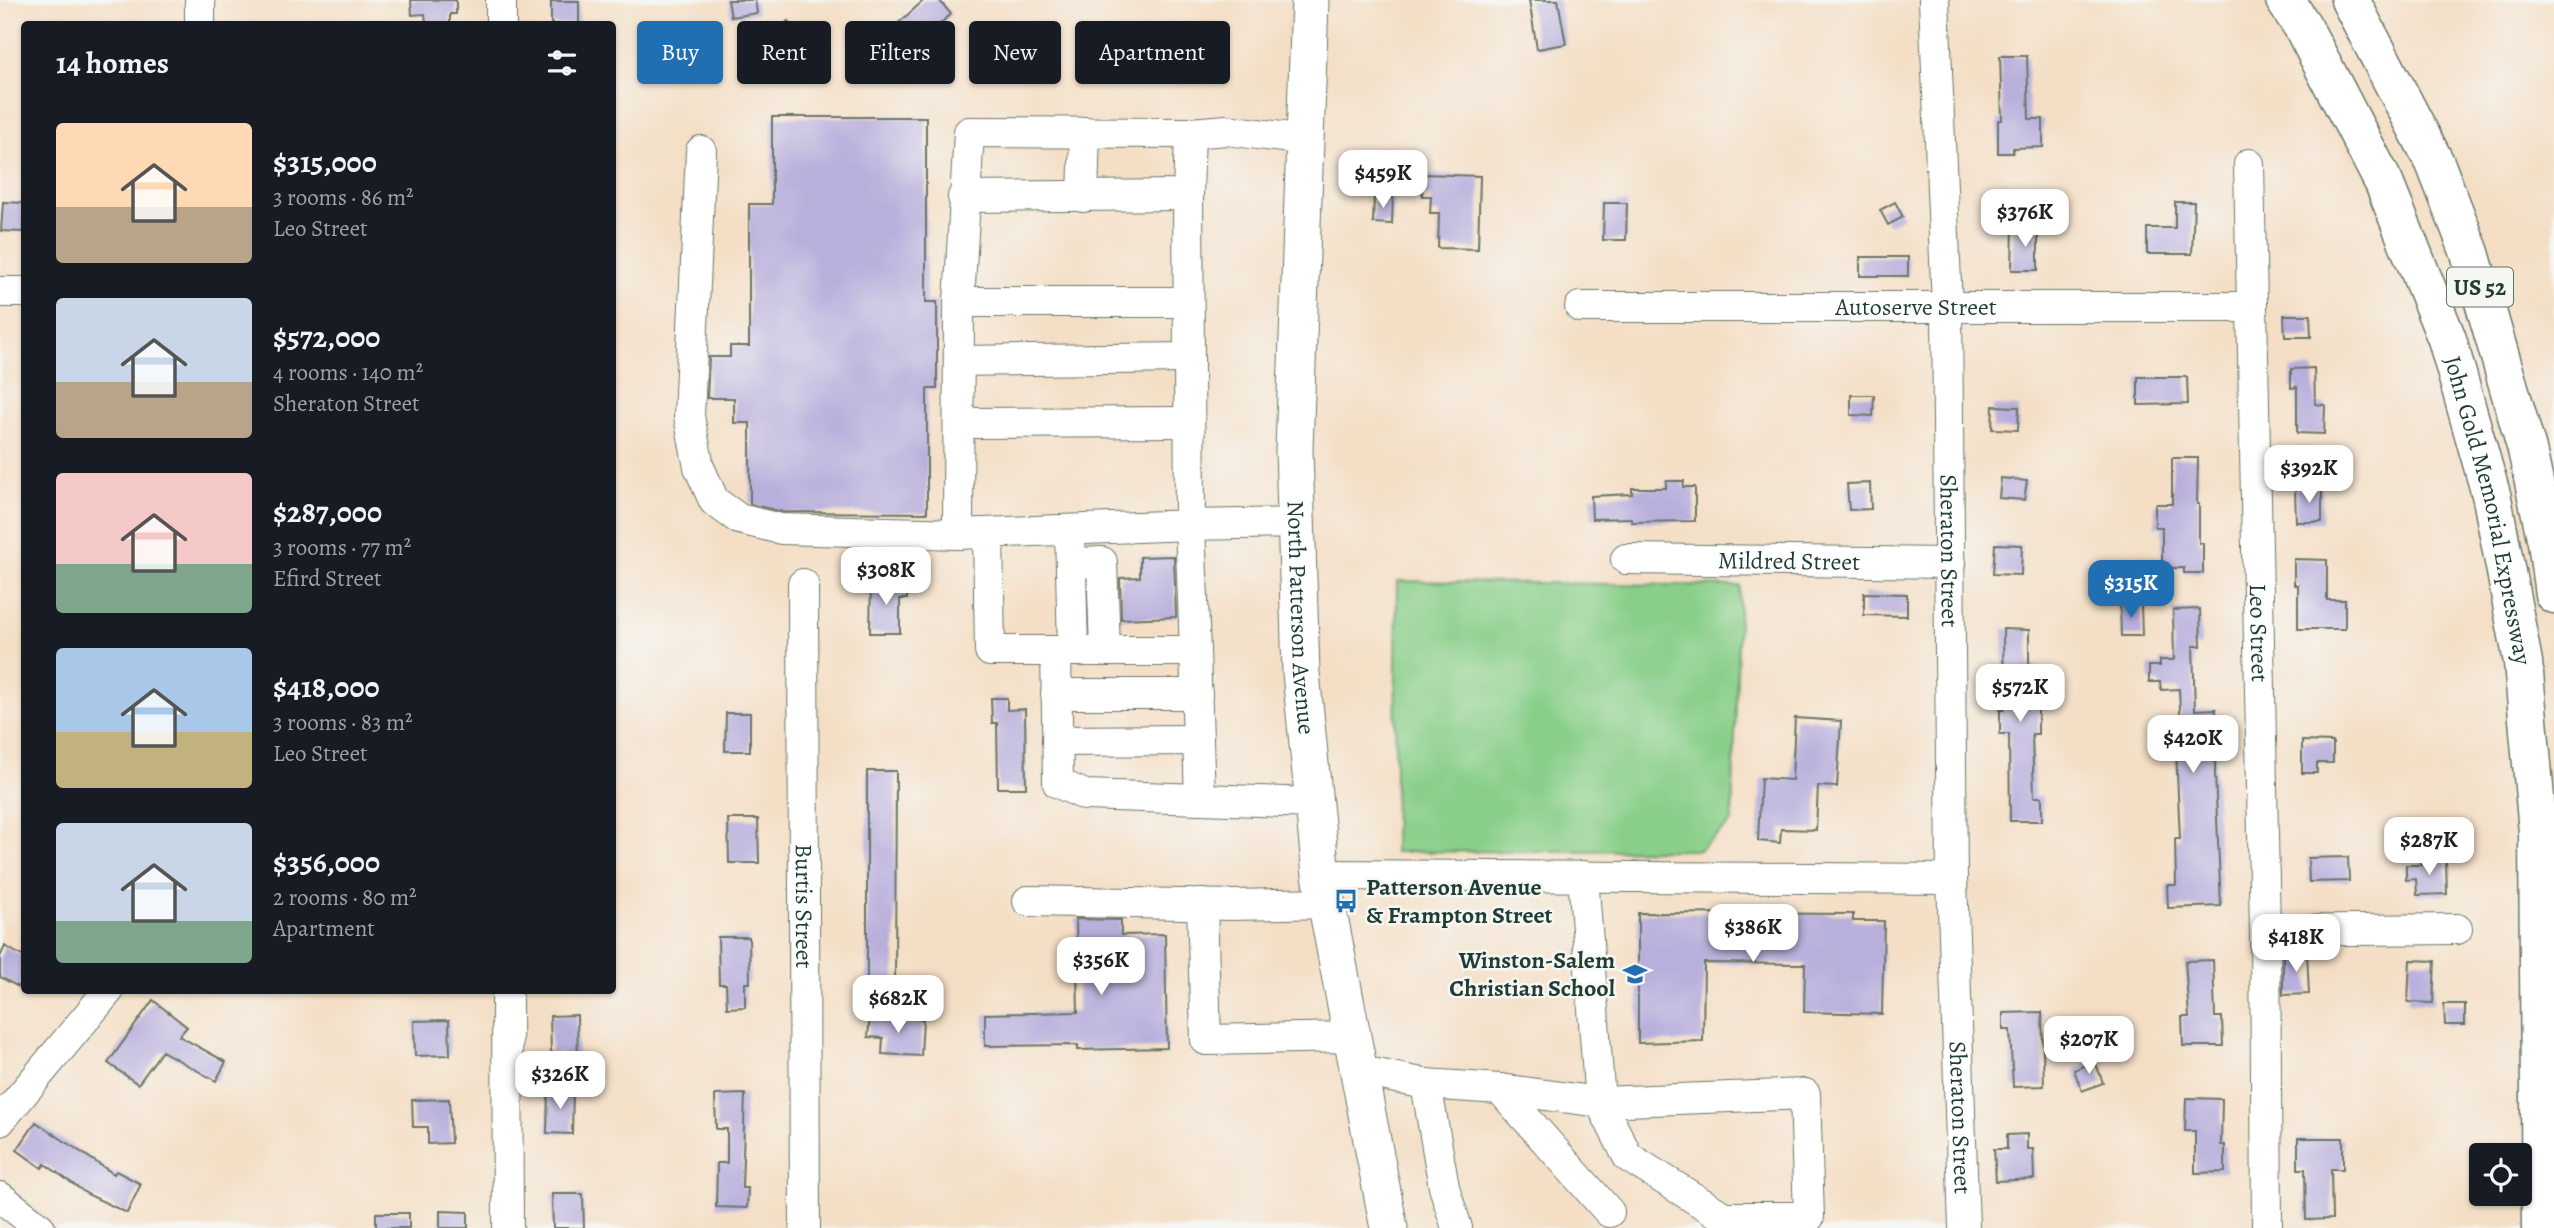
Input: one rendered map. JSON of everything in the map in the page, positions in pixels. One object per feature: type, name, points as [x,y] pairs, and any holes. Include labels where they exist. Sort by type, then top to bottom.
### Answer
[{"type":"highway","name":"John Gold Memorial Expressway","points":[[2285,0],[2303,27],[2384,183],[2447,339],[2492,498],[2523,662],[2538,832],[2541,1228]]},
{"type":"highway","name":"John Gold Memorial Expressway","points":[[2350,0],[2435,163],[2470,253],[2527,450],[2554,594]]},
{"type":"main road","name":"North Patterson Avenue","points":[[1310,0],[1294,450],[1301,673],[1323,889],[1389,1228]]},
{"type":"street","points":[[200,0],[200,21]]},
{"type":"street","points":[[501,0],[502,21]]},
{"type":"street","name":"Sheraton Street","points":[[1934,0],[1947,307],[1952,879],[1964,1228]]},
{"type":"street","points":[[958,534],[959,302],[963,197],[969,132],[1227,131],[1305,140]]},
{"type":"street","points":[[1083,197],[1086,132]]},
{"type":"street","points":[[1190,133],[1189,524],[1200,799]]},
{"type":"street","points":[[701,151],[689,416],[699,467],[714,501],[738,519],[781,529],[958,534],[1189,524],[1296,523]]},
{"type":"street","name":"Leo Street","points":[[2249,164],[2265,931],[2267,1228]]},
{"type":"street","points":[[963,197],[1188,195]]},
{"type":"street","points":[[0,292],[21,292]]},
{"type":"street","points":[[959,302],[1188,302]]},
{"type":"street","name":"Autoserve Street","points":[[1580,307],[2252,307]]},
{"type":"street","points":[[959,360],[1188,358]]},
{"type":"street","points":[[960,424],[1189,422]]},
{"type":"street","points":[[1070,530],[1071,563],[1065,651],[1056,694],[1058,783],[1085,795],[1314,803]]},
{"type":"street","points":[[988,533],[990,651],[1195,651]]},
{"type":"street","name":"Mildred Street","points":[[1626,559],[1950,563]]},
{"type":"street","points":[[1071,563],[1102,562],[1105,651]]},
{"type":"street","name":"Burtis Street","points":[[803,584],[805,1228]]},
{"type":"street","points":[[1056,694],[1197,694]]},
{"type":"street","points":[[1057,741],[1198,740]]},
{"type":"street","points":[[1202,904],[1206,1040],[1354,1054],[1426,1084],[1500,1089],[1600,1102],[1805,1094],[1810,1222],[1724,1217],[1628,1157],[1600,1102],[1583,876]]},
{"type":"street","points":[[1028,901],[1202,904],[1323,889],[1583,876],[1952,879]]},
{"type":"street","points":[[2265,931],[2457,929]]},
{"type":"street","points":[[0,1121],[105,994]]},
{"type":"street","points":[[507,994],[508,1228]]},
{"type":"street","points":[[1426,1084],[1444,1187],[1457,1228]]},
{"type":"street","points":[[1500,1089],[1609,1212]]},
{"type":"street","points":[[0,1197],[40,1228]]},
{"type":"green space","points":[[1397,581],[1740,586],[1732,822],[1699,850],[1394,852]]},
{"type":"building","points":[[411,0],[456,0],[456,14],[450,14],[450,21],[426,21],[425,14],[412,15]]},
{"type":"building","points":[[728,0],[755,0],[757,13],[731,17]]},
{"type":"building","points":[[924,0],[939,0],[951,14],[943,21],[901,21]]},
{"type":"building","points":[[1529,0],[1558,0],[1566,44],[1537,49]]},
{"type":"building","points":[[551,1],[579,1],[579,21],[551,21]]},
{"type":"building","points":[[2000,56],[2027,56],[2029,119],[2043,119],[2043,147],[2013,148],[2013,153],[1998,153],[1998,120],[2002,120]]},
{"type":"building","points":[[772,117],[926,117],[926,302],[937,302],[937,389],[927,389],[927,513],[783,512],[750,504],[750,423],[734,423],[734,398],[707,398],[709,357],[730,357],[730,346],[749,346],[749,204],[772,204]]},
{"type":"building","points":[[1423,174],[1480,176],[1478,249],[1438,248],[1439,213],[1430,213],[1431,196],[1422,196]]},
{"type":"building","points":[[1374,196],[1393,197],[1392,224],[1373,223]]},
{"type":"building","points":[[3,202],[21,203],[21,232],[1,231]]},
{"type":"building","points":[[1895,202],[1903,217],[1888,225],[1880,210]]},
{"type":"building","points":[[2175,202],[2194,202],[2192,254],[2147,254],[2147,228],[2175,228]]},
{"type":"building","points":[[1604,203],[1627,203],[1626,240],[1603,240]]},
{"type":"building","points":[[2013,227],[2038,228],[2038,270],[2012,270]]},
{"type":"building","points":[[1860,257],[1908,257],[1908,276],[1860,276]]},
{"type":"building","points":[[2284,315],[2310,315],[2311,337],[2285,337]]},
{"type":"building","points":[[2314,368],[2315,404],[2325,405],[2324,434],[2297,433],[2297,387],[2291,388],[2291,369]]},
{"type":"building","points":[[2138,377],[2187,377],[2188,404],[2138,405]]},
{"type":"building","points":[[1851,395],[1874,395],[1873,416],[1851,415]]},
{"type":"building","points":[[1993,406],[2019,407],[2018,430],[1992,429]]},
{"type":"building","points":[[2172,458],[2198,458],[2197,504],[2199,543],[2203,543],[2203,573],[2184,573],[2184,568],[2162,568],[2162,527],[2155,527],[2155,504],[2172,504]]},
{"type":"building","points":[[2001,478],[2027,481],[2024,500],[1999,498]]},
{"type":"building","points":[[1666,481],[1684,481],[1683,487],[1695,487],[1695,521],[1632,522],[1632,518],[1592,519],[1591,496],[1632,494],[1632,488],[1666,488]]},
{"type":"building","points":[[1870,483],[1871,509],[1849,510],[1847,484]]},
{"type":"building","points":[[2295,489],[2322,489],[2322,522],[2296,522]]},
{"type":"building","points":[[1995,544],[2022,545],[2021,575],[1993,574]]},
{"type":"building","points":[[1174,556],[1176,617],[1121,619],[1120,578],[1140,577],[1140,557]]},
{"type":"building","points":[[2294,559],[2327,560],[2327,600],[2345,600],[2345,629],[2298,629],[2298,585],[2294,585]]},
{"type":"building","points":[[871,582],[907,583],[907,599],[900,599],[900,633],[870,633]]},
{"type":"building","points":[[1864,593],[1907,594],[1907,616],[1864,615]]},
{"type":"building","points":[[2141,603],[2142,636],[2121,636],[2120,604]]},
{"type":"building","points":[[2200,609],[2201,646],[2193,646],[2195,710],[2216,709],[2215,774],[2221,906],[2168,908],[2167,885],[2176,885],[2175,839],[2180,839],[2176,751],[2182,751],[2179,689],[2161,690],[2160,682],[2149,682],[2149,666],[2160,666],[2160,660],[2174,660],[2173,610]]},
{"type":"building","points":[[2003,629],[2029,630],[2029,667],[2036,666],[2038,710],[2038,734],[2032,734],[2034,797],[2042,797],[2042,821],[2010,821],[2009,734],[2000,734],[2000,710],[2004,710]]},
{"type":"building","points":[[991,698],[1007,698],[1007,710],[1025,709],[1026,788],[998,788],[997,723],[992,723]]},
{"type":"building","points":[[726,713],[750,713],[750,751],[725,751]]},
{"type":"building","points":[[1795,718],[1841,721],[1837,787],[1818,786],[1816,830],[1781,829],[1780,843],[1758,841],[1761,778],[1792,780]]},
{"type":"building","points":[[2302,741],[2333,742],[2333,763],[2317,763],[2317,773],[2302,773]]},
{"type":"building","points":[[867,771],[896,771],[895,984],[867,983]]},
{"type":"building","points":[[728,819],[758,819],[759,863],[729,863]]},
{"type":"building","points":[[2348,857],[2349,881],[2309,882],[2308,858]]},
{"type":"building","points":[[2422,860],[2446,860],[2447,894],[2417,895],[2416,879],[2406,880],[2406,865],[2422,865]]},
{"type":"building","points":[[1638,913],[1853,914],[1853,921],[1884,921],[1882,1014],[1804,1012],[1805,964],[1704,963],[1703,1041],[1638,1043]]},
{"type":"building","points":[[1076,919],[1121,920],[1121,935],[1165,934],[1167,1048],[1078,1050],[1078,1045],[985,1046],[985,1014],[1078,1012]]},
{"type":"building","points":[[718,937],[749,937],[750,983],[745,983],[745,1007],[727,1008],[726,984],[719,984]]},
{"type":"building","points":[[5,946],[21,955],[21,988],[0,977],[0,957]]},
{"type":"building","points":[[2307,952],[2309,994],[2283,995],[2283,953]]},
{"type":"building","points":[[2213,960],[2215,1017],[2222,1017],[2223,1046],[2183,1046],[2182,1017],[2189,1017],[2185,961]]},
{"type":"building","points":[[2410,960],[2435,961],[2433,1003],[2408,1002]]},
{"type":"building","points":[[153,1000],[187,1027],[179,1036],[226,1062],[216,1081],[162,1051],[138,1084],[108,1063]]},
{"type":"building","points":[[2444,1004],[2465,1004],[2465,1025],[2445,1025]]},
{"type":"building","points":[[2042,1012],[2044,1086],[2013,1087],[2010,1030],[2003,1030],[2003,1013]]},
{"type":"building","points":[[577,1015],[578,1061],[563,1061],[563,1052],[551,1053],[550,1016]]},
{"type":"building","points":[[870,1015],[923,1019],[921,1056],[882,1054],[883,1038],[868,1037]]},
{"type":"building","points":[[449,1020],[450,1055],[415,1056],[414,1021]]},
{"type":"building","points":[[2095,1061],[2103,1083],[2082,1091],[2074,1070]]},
{"type":"building","points":[[548,1088],[573,1089],[572,1134],[547,1133]]},
{"type":"building","points":[[745,1094],[742,1188],[748,1188],[747,1208],[716,1207],[717,1163],[727,1163],[727,1129],[716,1129],[715,1095]]},
{"type":"building","points":[[2186,1098],[2222,1099],[2221,1145],[2225,1145],[2225,1172],[2195,1173],[2195,1131],[2185,1131]]},
{"type":"building","points":[[449,1099],[451,1143],[428,1144],[428,1127],[413,1127],[412,1100]]},
{"type":"building","points":[[36,1122],[114,1174],[116,1171],[141,1184],[127,1213],[87,1194],[45,1164],[42,1168],[17,1150]]},
{"type":"building","points":[[2027,1134],[2027,1149],[2033,1149],[2034,1179],[1996,1181],[1994,1149],[2007,1149],[2007,1135]]},
{"type":"building","points":[[2298,1138],[2343,1138],[2343,1169],[2331,1169],[2332,1219],[2306,1220],[2305,1169],[2298,1169]]},
{"type":"building","points":[[552,1194],[583,1194],[584,1228],[553,1228]]},
{"type":"building","points":[[440,1211],[468,1212],[468,1228],[440,1228]]},
{"type":"building","points":[[376,1213],[409,1213],[409,1228],[376,1228]]},
{"type":"place","name":"Patterson Avenue & Frampton Street","points":[[1346,901]]},
{"type":"place","name":"Winston-Salem Christian School","points":[[1635,974]]}]
